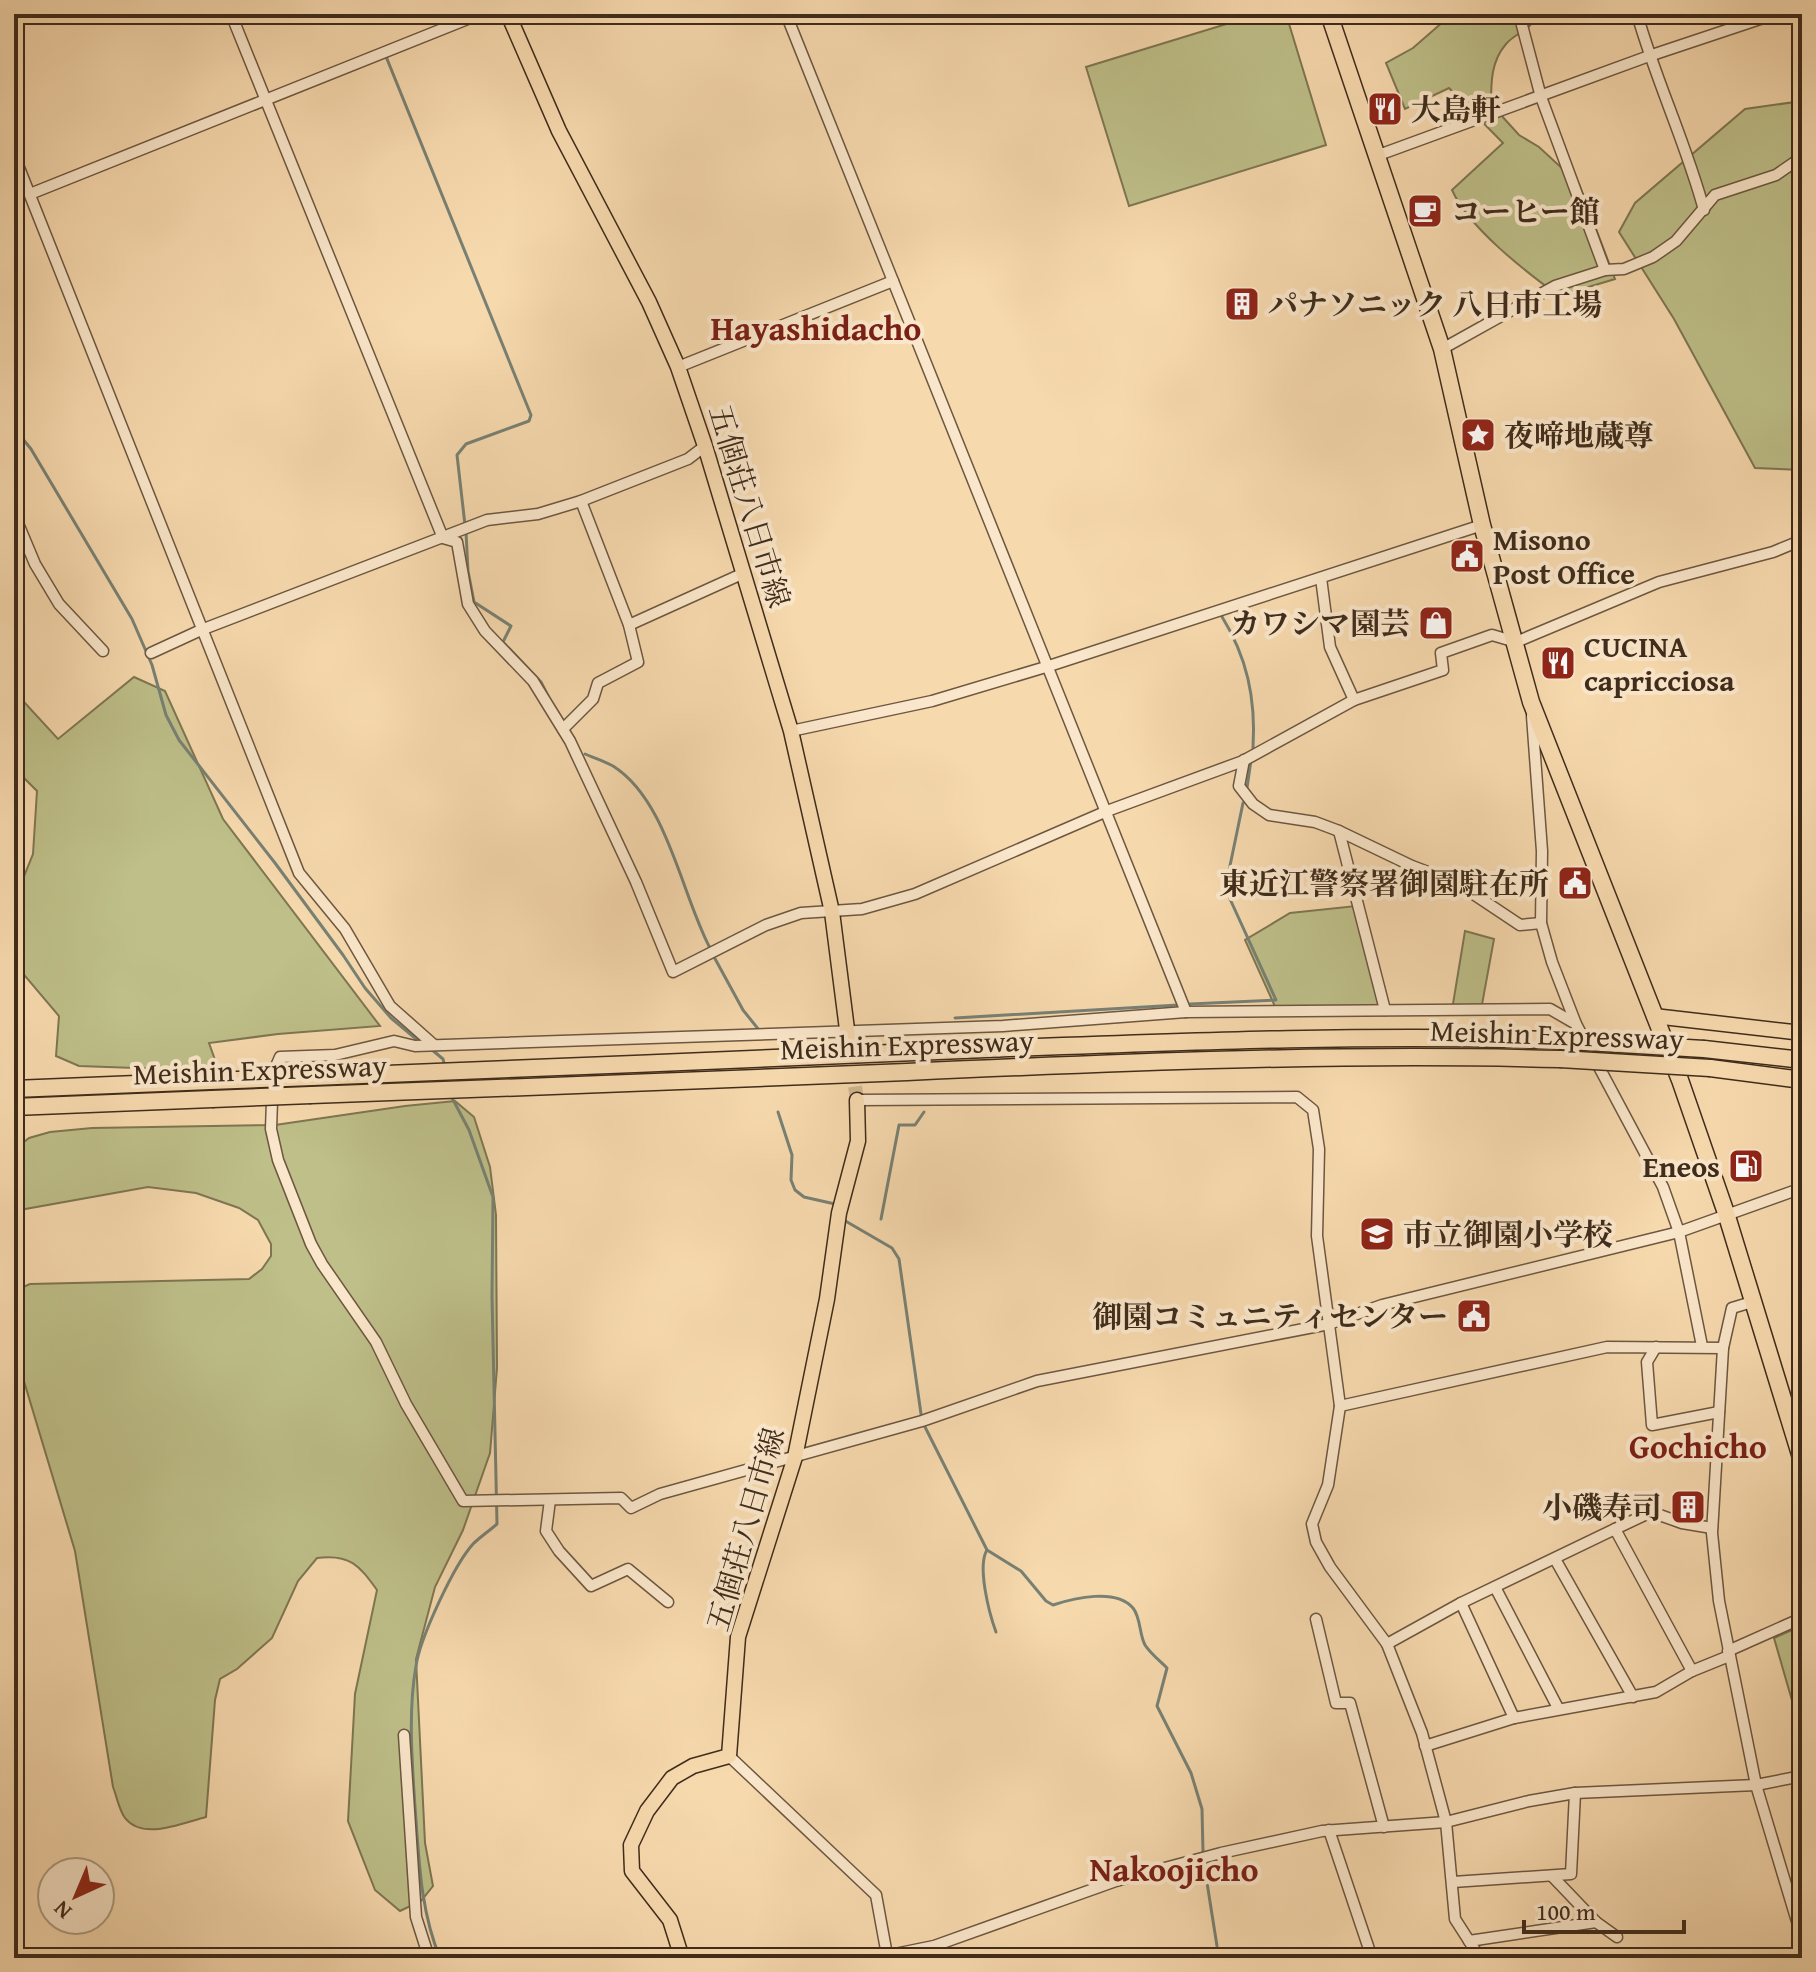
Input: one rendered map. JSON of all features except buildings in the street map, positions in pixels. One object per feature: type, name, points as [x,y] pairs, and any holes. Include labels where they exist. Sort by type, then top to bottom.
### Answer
[{"type":"highway","points":[[1329,14],[1442,349],[1482,525],[1531,702],[1680,1080],[1726,1213],[1802,1461]]},
{"type":"highway","name":"Meishin Expressway","points":[[14,1089],[1265,1040],[1467,1037],[1553,1040],[1704,1049],[1802,1060]]},
{"type":"highway","name":"Meishin Expressway","points":[[14,1107],[1266,1059],[1468,1056],[1560,1059],[1710,1068],[1802,1080]]},
{"type":"main road","name":"五個荘八日市線","points":[[508,14],[559,131],[649,302],[678,367],[705,446],[791,731],[832,912],[849,1045]]},
{"type":"main road","points":[[1654,1016],[1802,1033]]},
{"type":"main road","name":"五個荘八日市線","points":[[729,1756],[738,1637],[795,1457],[827,1299],[838,1217],[858,1141],[857,1100]]},
{"type":"main road","points":[[682,1958],[670,1920],[632,1871],[631,1845],[647,1811],[672,1778],[693,1766],[729,1756]]},
{"type":"street","points":[[231,14],[443,538]]},
{"type":"street","points":[[30,194],[480,14]]},
{"type":"street","points":[[786,14],[1186,1012]]},
{"type":"street","points":[[1519,14],[1541,97],[1605,270]]},
{"type":"street","points":[[1637,14],[1649,56],[1692,166],[1704,210]]},
{"type":"street","points":[[1376,156],[1649,56],[1775,14]]},
{"type":"street","points":[[14,155],[299,873],[345,929],[390,1006],[432,1045]]},
{"type":"street","points":[[1442,349],[1555,286],[1605,270],[1624,269],[1653,257],[1676,241],[1715,195],[1776,175],[1802,157]]},
{"type":"street","points":[[678,367],[893,281]]},
{"type":"street","points":[[151,653],[201,630],[487,520],[538,514],[581,501],[688,459],[705,446]]},
{"type":"street","points":[[563,729],[593,699],[598,683],[638,662],[629,625],[581,501]]},
{"type":"street","points":[[14,514],[35,564],[59,604],[103,651]]},
{"type":"street","points":[[791,731],[932,701],[1482,525]]},
{"type":"street","points":[[443,538],[457,542],[468,604],[485,631],[533,681],[563,729],[636,882],[673,972],[766,925],[801,913],[862,909],[915,894],[1107,811],[1244,760],[1354,700],[1443,670],[1441,653],[1492,635],[1516,642],[1659,582],[1773,552],[1802,540]]},
{"type":"street","points":[[629,625],[744,573]]},
{"type":"street","points":[[1321,578],[1330,647],[1354,700]]},
{"type":"street","points":[[1531,702],[1542,851],[1541,923],[1576,1024],[1663,1187],[1679,1232],[1702,1346]]},
{"type":"street","points":[[1244,760],[1239,786],[1253,804],[1269,815],[1304,820],[1339,831],[1412,866],[1457,883],[1520,925],[1541,923]]},
{"type":"street","points":[[1339,831],[1385,1010]]},
{"type":"street","points":[[1576,1024],[1550,1009],[1186,1012],[1003,1026],[415,1046],[394,1041],[335,1055],[280,1057],[273,1073],[271,1129],[278,1160],[311,1244],[376,1342],[406,1404],[463,1501],[621,1498],[631,1508],[660,1494],[922,1421],[1037,1381],[1329,1324],[1382,1305],[1679,1232],[1802,1188]]},
{"type":"street","points":[[857,1100],[1297,1097],[1313,1110],[1319,1149],[1317,1236],[1340,1406],[1328,1485],[1312,1524],[1316,1542],[1330,1567],[1387,1644],[1425,1746],[1446,1822],[1455,1919],[1480,1958]]},
{"type":"street","points":[[1752,1302],[1732,1308],[1723,1348],[1712,1528],[1719,1601],[1756,1785],[1802,1938]]},
{"type":"street","points":[[1340,1406],[1607,1347],[1723,1348]]},
{"type":"street","points":[[1656,1347],[1647,1362],[1652,1425],[1719,1412]]},
{"type":"street","points":[[550,1500],[546,1531],[559,1551],[591,1586],[628,1569],[668,1602]]},
{"type":"street","points":[[1387,1644],[1461,1603],[1651,1512],[1682,1523],[1712,1528]]},
{"type":"street","points":[[1615,1529],[1692,1671]]},
{"type":"street","points":[[1555,1559],[1633,1697]]},
{"type":"street","points":[[1495,1587],[1558,1708]]},
{"type":"street","points":[[1461,1603],[1514,1718]]},
{"type":"street","points":[[1425,1746],[1514,1718],[1656,1692],[1692,1671],[1802,1618]]},
{"type":"street","points":[[1316,1619],[1336,1703],[1350,1703],[1384,1827]]},
{"type":"street","points":[[404,1735],[416,1917],[429,1958]]},
{"type":"street","points":[[729,1756],[876,1895],[887,1955]]},
{"type":"street","points":[[875,1958],[934,1946],[1116,1881],[1221,1853],[1329,1830],[1446,1822],[1575,1793],[1756,1785],[1802,1776]]},
{"type":"street","points":[[1453,1882],[1571,1874],[1575,1793]]},
{"type":"street","points":[[1329,1830],[1372,1958]]},
{"type":"street","points":[[1552,1876],[1596,1922],[1617,1937]]},
{"type":"street","points":[[1469,1941],[1596,1922]]},
{"type":"green space","points":[[1259,14],[1286,14],[1326,145],[1129,206],[1086,67]]},
{"type":"green space","points":[[1452,14],[1536,14],[1531,24],[1510,40],[1497,58],[1491,104],[1519,135],[1539,147],[1579,184],[1615,279],[1559,296],[1499,248],[1460,204],[1452,190],[1503,143],[1449,88],[1405,109],[1386,63],[1413,48]]},
{"type":"green space","points":[[1802,101],[1802,470],[1755,468],[1674,319],[1619,232],[1635,203],[1745,109]]},
{"type":"green space","points":[[134,677],[165,691],[223,819],[380,1026],[209,1043],[219,1071],[79,1066],[56,1056],[59,1016],[14,963],[14,901],[33,854],[37,791],[14,768],[14,691],[58,739]]},
{"type":"green space","points":[[1356,906],[1385,1010],[1277,1011],[1245,940],[1290,913]]},
{"type":"green space","points":[[1465,931],[1494,939],[1481,1010],[1452,1010]]},
{"type":"green space","points":[[455,1101],[474,1117],[490,1167],[496,1215],[497,1368],[490,1453],[463,1530],[435,1587],[416,1659],[425,1843],[433,1886],[421,1901],[400,1911],[375,1890],[348,1821],[355,1694],[377,1590],[359,1568],[346,1560],[317,1558],[298,1581],[272,1638],[237,1669],[220,1679],[215,1700],[206,1817],[152,1829],[133,1825],[123,1815],[113,1787],[75,1551],[14,1348],[14,1291],[30,1284],[249,1279],[262,1269],[271,1256],[271,1244],[258,1220],[239,1208],[196,1193],[148,1187],[14,1211],[14,1150],[29,1138],[50,1132],[92,1128],[275,1125]]},
{"type":"green space","points":[[1792,1630],[1802,1649],[1802,1716],[1797,1718],[1774,1638]]},
{"type":"waterway","points":[[385,54],[531,415],[529,421],[466,444],[457,455],[465,525]]},
{"type":"waterway","points":[[14,428],[31,449],[132,619],[152,665],[166,715],[179,740],[275,863],[365,988],[391,1018],[421,1043]]},
{"type":"waterway","points":[[466,532],[468,571],[474,602],[511,626],[503,642],[541,682],[550,700]]},
{"type":"waterway","points":[[1221,615],[1237,646],[1248,678],[1253,712],[1253,748]]},
{"type":"waterway","points":[[585,754],[613,766],[631,781],[647,801],[671,849],[710,948]]},
{"type":"waterway","points":[[1247,788],[1251,760]]},
{"type":"waterway","points":[[1190,1004],[1276,1000],[1226,885],[1243,803]]},
{"type":"waterway","points":[[713,955],[743,1010],[759,1030]]},
{"type":"waterway","points":[[955,1018],[1178,1005]]},
{"type":"waterway","points":[[431,1049],[443,1059],[445,1067]]},
{"type":"waterway","points":[[440,1958],[428,1921],[419,1865],[411,1718],[414,1683],[424,1638],[448,1584],[473,1544],[497,1524],[493,1197],[469,1130],[450,1094]]},
{"type":"waterway","points":[[778,1112],[792,1155],[791,1180],[795,1190],[804,1197],[835,1204]]},
{"type":"waterway","points":[[881,1219],[899,1125],[915,1125],[924,1112]]},
{"type":"waterway","points":[[842,1219],[892,1248],[899,1259],[922,1421],[987,1550],[1021,1571],[1053,1605],[1106,1596],[1126,1602],[1136,1612],[1145,1645],[1167,1668],[1157,1706],[1191,1773],[1202,1809],[1203,1852]]},
{"type":"waterway","points":[[987,1550],[984,1578],[996,1632]]},
{"type":"waterway","points":[[1205,1870],[1217,1946]]},
{"type":"tunnel","points":[[849,1045],[857,1100]]},
{"type":"place","name":"大島軒","points":[[1385,109]]},
{"type":"place","name":"コーヒー館","points":[[1425,211]]},
{"type":"place","name":"パナソニック 八日市工場","points":[[1242,304]]},
{"type":"place","name":"夜啼地蔵尊","points":[[1478,435]]},
{"type":"place","name":"Misono Post Office","points":[[1467,556]]},
{"type":"place","name":"カワシマ園芸","points":[[1436,623]]},
{"type":"place","name":"CUCINA capricciosa","points":[[1558,663]]},
{"type":"place","name":"東近江警察署御園駐在所","points":[[1575,883]]},
{"type":"place","name":"Eneos","points":[[1746,1166]]},
{"type":"place","name":"市立御園小学校","points":[[1377,1234]]},
{"type":"place","name":"御園コミュニティセンター","points":[[1474,1316]]},
{"type":"place","name":"小磯寿司","points":[[1688,1507]]},
{"type":"district","name":"Hayashidacho","points":[[816,327]]},
{"type":"district","name":"Gochicho","points":[[1698,1445]]},
{"type":"district","name":"Nakoojicho","points":[[1174,1868]]}]
